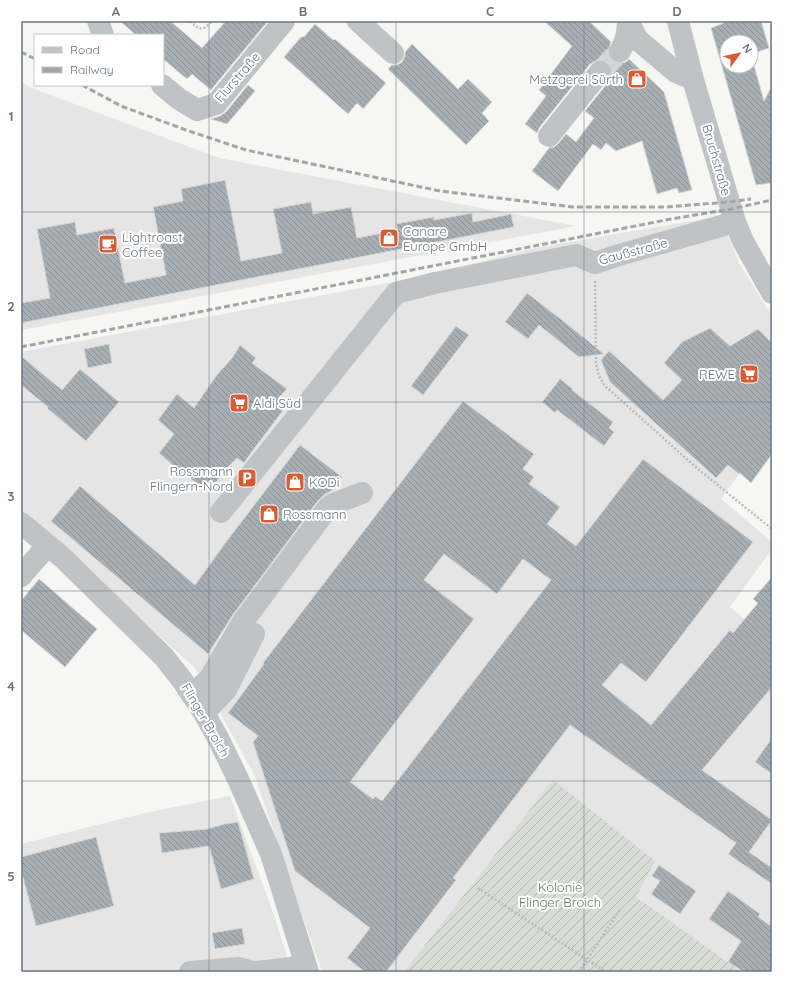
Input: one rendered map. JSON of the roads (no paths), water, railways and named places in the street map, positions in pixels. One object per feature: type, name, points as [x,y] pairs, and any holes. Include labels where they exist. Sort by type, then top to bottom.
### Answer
[{"type":"street","points":[[98,21],[103,34]]},
{"type":"street","name":"Flurstraße","points":[[163,86],[179,99],[197,110],[216,104],[284,21]]},
{"type":"street","points":[[358,21],[394,53]]},
{"type":"street","points":[[628,21],[643,21]]},
{"type":"street","points":[[620,51],[625,44],[628,21]]},
{"type":"street","points":[[628,21],[638,40],[676,72],[685,76],[692,76]]},
{"type":"street","name":"Bruchstraße","points":[[678,21],[692,76],[736,222],[743,241],[772,293]]},
{"type":"street","points":[[549,136],[600,72]]},
{"type":"street","name":"Gaußstraße","points":[[221,512],[396,292],[576,255],[595,263],[736,222]]},
{"type":"street","points":[[198,704],[210,678],[242,623],[327,509],[333,504],[362,493]]},
{"type":"street","name":"Flinger Broich","points":[[21,522],[82,577],[164,657],[198,704],[218,738],[238,778],[271,854],[307,968]]},
{"type":"street","points":[[21,576],[48,545]]},
{"type":"street","points":[[198,704],[226,690],[254,634]]},
{"type":"street","points":[[190,972],[239,968],[253,972]]},
{"type":"street","points":[[258,972],[291,968],[307,968]]},
{"type":"tunnel","points":[[600,72],[620,51]]},
{"type":"railway","points":[[21,52],[34,58]]},
{"type":"railway","points":[[84,86],[121,106],[246,150],[440,191],[573,207],[667,207],[751,199]]},
{"type":"railway","points":[[21,347],[772,200]]},
{"type":"place","name":"Metzgerei Sürth","points":[[637,79]]},
{"type":"place","name":"Canare Europe GmbH","points":[[389,238]]},
{"type":"place","name":"Lightroast Coffee","points":[[108,244]]},
{"type":"place","name":"REWE","points":[[749,374]]},
{"type":"place","name":"Aldi Süd","points":[[239,403]]},
{"type":"place","name":"Rossmann Flingern-Nord","points":[[247,478]]},
{"type":"place","name":"KODi","points":[[295,482]]},
{"type":"place","name":"Rossmann","points":[[269,514]]},
{"type":"park label","name":"Kolonie Flinger Broich","points":[[560,894]]}]
